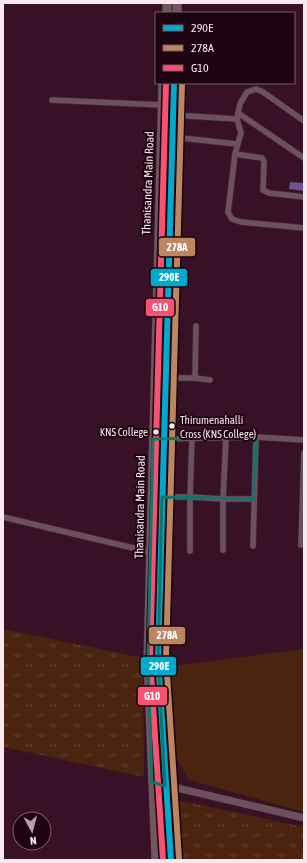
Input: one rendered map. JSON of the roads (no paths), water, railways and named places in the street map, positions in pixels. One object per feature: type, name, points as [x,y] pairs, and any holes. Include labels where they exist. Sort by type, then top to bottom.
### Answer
[{"type":"main road","name":"Thanisandra Main Road","points":[[156,860],[148,659],[163,84]]},
{"type":"main road","name":"Thanisandra Main Road","points":[[171,860],[165,786],[158,658],[174,84]]},
{"type":"street","points":[[304,121],[256,89],[247,92],[240,104],[238,113],[237,120],[240,124],[241,133],[235,154],[228,212],[232,219],[241,222],[304,228]]},
{"type":"street","points":[[52,100],[162,105]]},
{"type":"street","points":[[238,113],[304,158]]},
{"type":"street","points":[[173,115],[237,120]]},
{"type":"street","points":[[172,137],[237,144]]},
{"type":"street","points":[[235,154],[262,158],[264,161],[263,190],[269,193],[304,197]]},
{"type":"street","points":[[195,378],[196,326]]},
{"type":"street","points":[[166,378],[195,378],[210,380]]},
{"type":"street","points":[[153,439],[164,440],[256,437],[304,440]]},
{"type":"street","points":[[253,546],[256,437]]},
{"type":"street","points":[[223,550],[223,499],[226,438]]},
{"type":"street","points":[[190,551],[192,439]]},
{"type":"street","points":[[301,545],[304,453]]},
{"type":"street","points":[[162,498],[190,497],[254,499]]},
{"type":"street","points":[[3,517],[150,552]]},
{"type":"street","points":[[152,782],[304,818]]},
{"type":"place","name":"Thirumenahalli Cross (KNS College)","points":[[172,426]]},
{"type":"place","name":"KNS College","points":[[156,432]]}]
